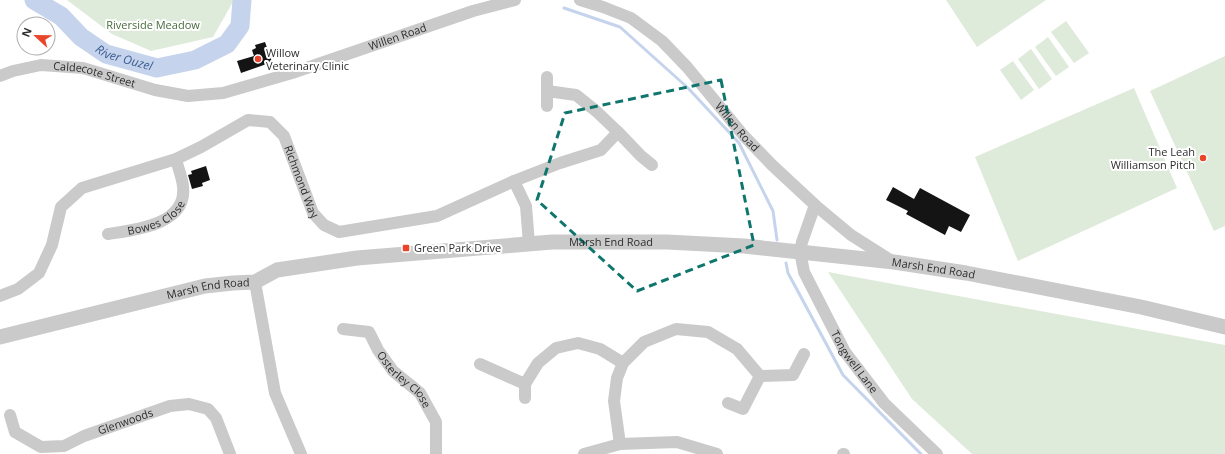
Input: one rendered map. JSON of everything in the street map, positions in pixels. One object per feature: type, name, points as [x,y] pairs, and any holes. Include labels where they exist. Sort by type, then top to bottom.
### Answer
[{"type":"street","name":"Willen Road","points":[[188,96],[223,93],[292,73],[473,11],[515,0]]},
{"type":"street","name":"Willen Road","points":[[580,0],[631,18],[662,41],[744,136],[772,165],[815,205],[851,235],[894,262]]},
{"type":"street","name":"Caldecote Street","points":[[0,76],[13,71],[41,65],[83,68],[155,90],[188,96]]},
{"type":"street","points":[[547,77],[547,106]]},
{"type":"street","points":[[547,91],[576,95],[596,111],[640,156],[652,165]]},
{"type":"street","name":"Richmond Way","points":[[0,296],[18,289],[39,273],[52,245],[61,207],[82,188],[176,159],[201,147],[248,120],[270,122],[284,136],[313,213],[324,225],[339,232],[437,216],[514,181],[560,163],[600,150],[618,132]]},
{"type":"street","name":"Bowes Close","points":[[108,234],[161,222],[174,214],[181,203],[183,188],[176,159]]},
{"type":"street","points":[[514,181],[526,206],[529,244]]},
{"type":"street","points":[[800,251],[815,205]]},
{"type":"street","name":"Marsh End Road","points":[[0,337],[205,286],[255,282],[277,270],[357,258],[552,242],[667,242],[744,246],[894,262],[974,274],[1142,307],[1225,327]]},
{"type":"street","name":"Tongwell Lane","points":[[800,251],[804,272],[845,352],[884,403],[937,454]]},
{"type":"street","points":[[255,282],[275,393],[301,454]]},
{"type":"street","name":"Osterley Close","points":[[343,329],[369,332],[378,350],[393,371],[420,394],[436,422],[436,454]]},
{"type":"street","points":[[620,444],[614,401],[617,378],[623,363],[644,342],[676,329],[708,332],[737,349],[760,376]]},
{"type":"street","points":[[525,398],[525,384],[538,363],[556,348],[578,343],[600,349],[623,363]]},
{"type":"street","points":[[760,376],[793,375],[804,354]]},
{"type":"street","points":[[480,364],[525,384]]},
{"type":"street","points":[[728,402],[743,409],[760,376]]},
{"type":"street","name":"Glenwoods","points":[[10,415],[15,432],[41,447],[64,446],[84,436],[170,406],[189,404],[208,409],[216,418],[230,454]]},
{"type":"street","points":[[584,454],[620,444],[677,442],[717,454]]},
{"type":"highlighted area","points":[[721,80],[754,245],[637,291],[537,200],[565,113]]},
{"type":"green space","name":"Riverside Meadow","points":[[67,0],[234,0],[213,37],[151,51],[112,34]]},
{"type":"green space","points":[[946,0],[1046,0],[977,47]]},
{"type":"green space","points":[[1066,21],[1089,53],[1074,63],[1051,32]]},
{"type":"green space","points":[[1048,37],[1069,67],[1056,76],[1035,47]]},
{"type":"green space","points":[[1031,49],[1052,79],[1039,89],[1018,59]]},
{"type":"green space","name":"The Leah Williamson Pitch","points":[[1225,56],[1225,226],[1214,231],[1150,91]]},
{"type":"green space","points":[[1013,61],[1034,90],[1021,100],[1000,70]]},
{"type":"green space","points":[[1134,88],[1177,188],[1018,261],[975,157]]},
{"type":"green space","points":[[828,272],[1225,345],[1225,454],[972,454],[912,399]]},
{"type":"building","name":"Willow Veterinary Clinic","points":[[265,42],[272,62],[241,73],[237,61],[254,56],[252,50],[256,48],[255,45]]},
{"type":"building","points":[[206,166],[210,180],[202,183],[203,186],[192,189],[188,175],[192,174],[191,171]]},
{"type":"building","points":[[893,187],[914,199],[920,188],[970,215],[961,232],[949,226],[945,235],[906,214],[908,211],[886,200]]},
{"type":"waterway","name":"River Ouzel","points":[[34,0],[61,16],[81,37],[106,54],[157,68],[195,60],[227,44],[240,26],[242,0]]},
{"type":"waterway","points":[[564,8],[620,27],[688,88],[739,143],[773,211],[777,240]]},
{"type":"waterway","points":[[786,263],[788,273],[843,375],[921,454]]},
{"type":"place","name":"Willow Veterinary Clinic","points":[[258,59]]},
{"type":"place","name":"The Leah Williamson Pitch","points":[[1203,158]]},
{"type":"place","name":"Green Park Drive","points":[[406,248]]}]
